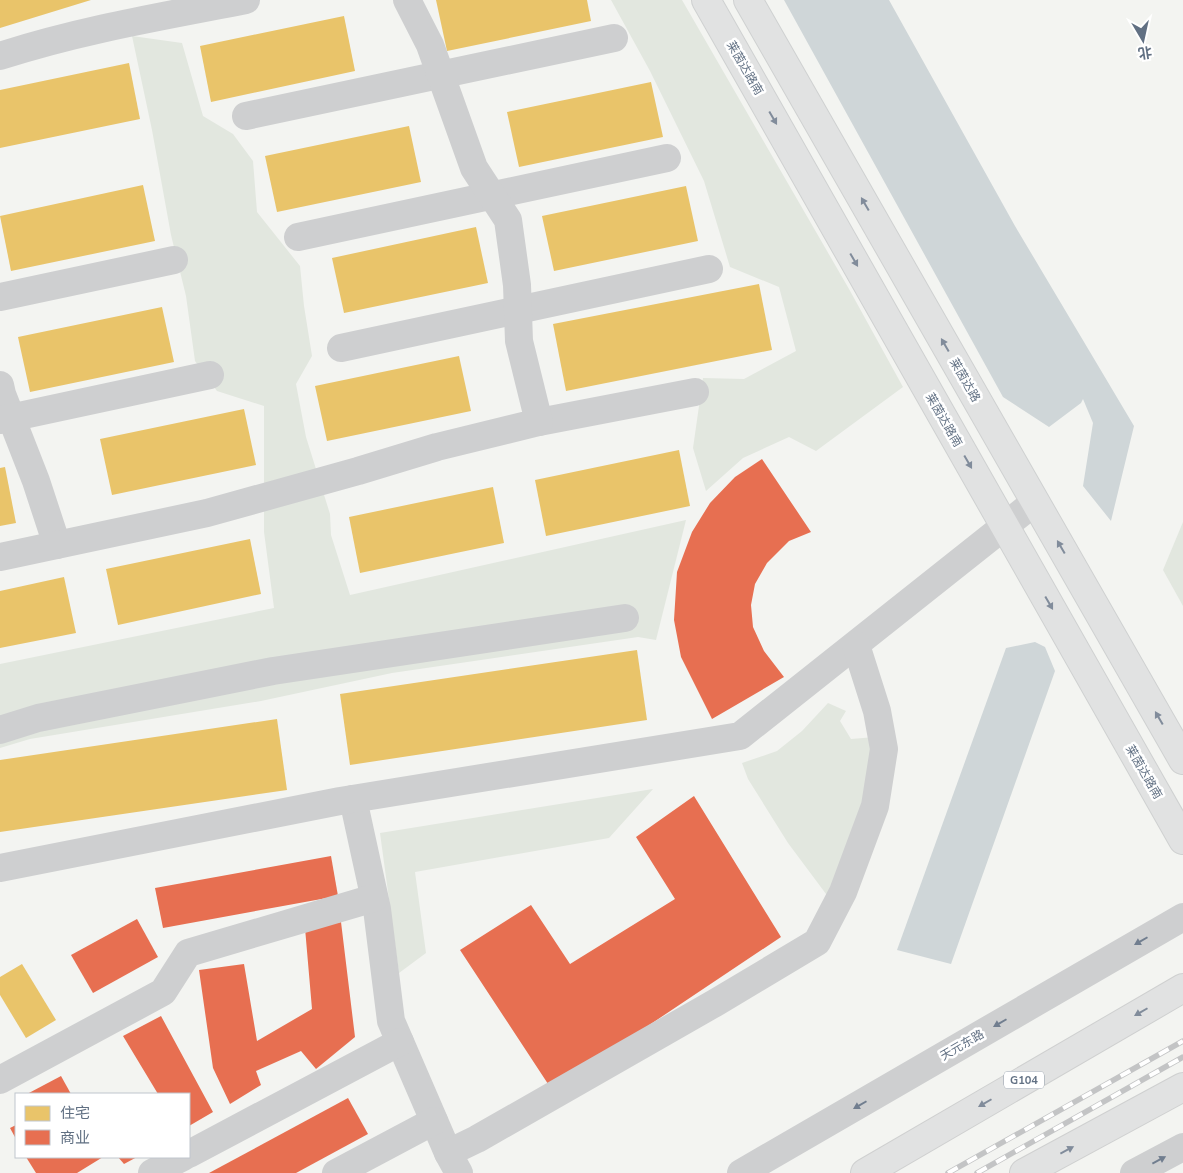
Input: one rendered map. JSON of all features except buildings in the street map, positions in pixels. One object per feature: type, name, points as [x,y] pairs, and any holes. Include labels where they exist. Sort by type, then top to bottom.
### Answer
[{"type":"main road","name":"莱茵达路南","points":[[706,0],[1183,840]]},
{"type":"main road","name":"莱茵达路","points":[[748,0],[1183,760]]},
{"type":"main road","name":"G104","points":[[865,1173],[1183,988]]},
{"type":"main road","points":[[1024,1173],[1183,1087]]},
{"type":"street","points":[[0,56],[33,45],[246,0]]},
{"type":"street","points":[[407,0],[430,45],[474,168],[508,220],[517,285],[519,341],[538,422]]},
{"type":"street","points":[[246,116],[614,38]]},
{"type":"street","points":[[298,237],[667,158]]},
{"type":"street","points":[[0,297],[174,260]]},
{"type":"street","points":[[341,348],[709,269]]},
{"type":"street","points":[[6,419],[210,375]]},
{"type":"street","points":[[0,385],[6,419],[36,481],[56,545]]},
{"type":"street","points":[[0,557],[207,513],[437,447],[538,422],[695,392]]},
{"type":"street","points":[[0,868],[353,799],[740,736],[1035,502]]},
{"type":"street","points":[[0,730],[38,718],[273,670],[625,618]]},
{"type":"street","points":[[353,799],[374,898],[391,1021],[434,1122],[454,1163],[477,1139],[715,1003],[817,942],[843,892],[875,806],[884,749],[877,711],[856,645]]},
{"type":"street","points":[[0,1080],[163,992],[188,953],[374,898]]},
{"type":"street","name":"天元东路","points":[[741,1173],[1183,917]]},
{"type":"street","points":[[190,1153],[400,1042]]},
{"type":"street","points":[[336,1173],[434,1122]]},
{"type":"street","points":[[1134,1173],[1183,1147]]},
{"type":"street","points":[[152,1173],[181,1158]]},
{"type":"shaded area","points":[[611,0],[682,0],[849,289],[903,387],[816,451],[789,437],[743,458],[706,491],[693,448],[703,378],[744,379],[796,351],[779,287],[730,267],[704,181],[650,71]]},
{"type":"shaded area","points":[[784,0],[889,0],[1015,226],[1134,426],[1111,521],[1083,486],[1093,423],[1083,399],[1081,403],[1049,427],[1003,397]]},
{"type":"shaded area","points":[[132,36],[182,43],[203,116],[233,134],[253,161],[257,212],[300,266],[312,356],[296,384],[306,437],[330,514],[331,535],[350,595],[686,520],[656,640],[638,637],[392,673],[261,701],[30,739],[0,748],[0,664],[274,608],[264,532],[264,406],[217,391],[195,361],[186,296],[171,235],[152,130]]},
{"type":"shaded area","points":[[1183,522],[1183,606],[1163,570]]},
{"type":"shaded area","points":[[1035,642],[1045,647],[1055,671],[951,964],[897,950],[1006,648]]},
{"type":"shaded area","points":[[828,703],[846,711],[840,721],[851,739],[875,737],[860,818],[829,898],[788,843],[748,779],[742,763],[777,751],[802,731]]},
{"type":"shaded area","points":[[653,789],[609,838],[415,872],[426,953],[399,973],[380,833]]},
{"type":"railway","points":[[948,1173],[1183,1041]]},
{"type":"railway","points":[[977,1173],[1183,1057]]}]
